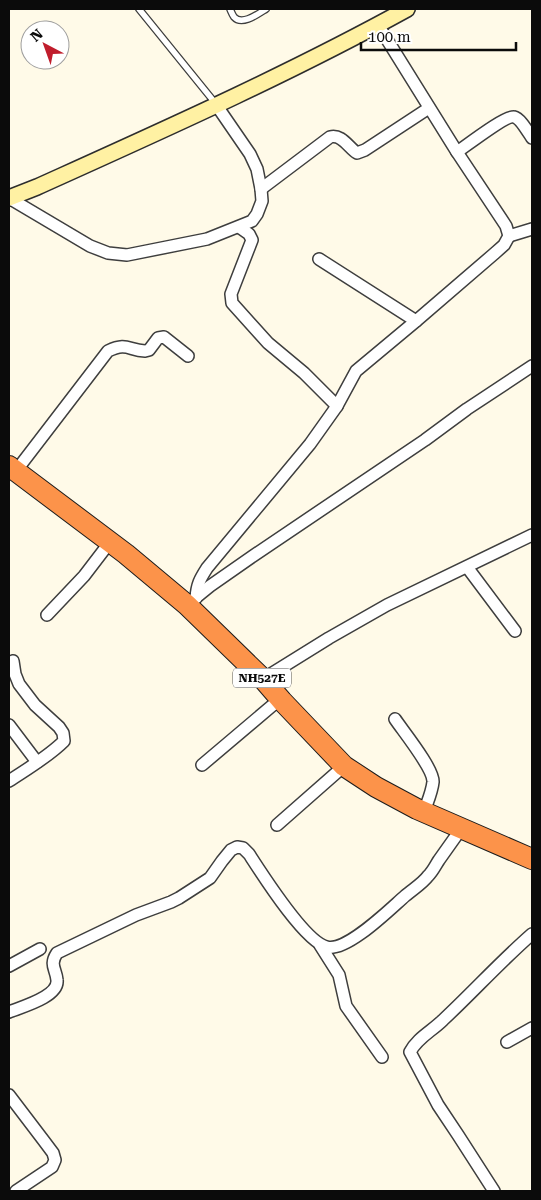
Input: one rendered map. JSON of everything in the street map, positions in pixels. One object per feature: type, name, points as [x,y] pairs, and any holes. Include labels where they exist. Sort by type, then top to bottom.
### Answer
[{"type":"highway","name":"NH527E","points":[[12,468],[192,602],[344,766],[376,788],[424,812],[532,859]]},
{"type":"street","points":[[9,198],[217,106],[407,9]]},
{"type":"street","points":[[378,25],[457,152],[506,226],[510,236]]},
{"type":"street","points":[[9,198],[90,246],[108,253],[127,255],[207,239],[239,227],[252,221],[257,214],[262,201],[261,189],[257,169],[250,154],[217,106]]},
{"type":"street","points":[[261,189],[330,137],[336,136],[340,138],[357,153],[365,150],[429,108]]},
{"type":"street","points":[[457,152],[510,117],[515,117],[519,120],[532,138]]},
{"type":"street","points":[[239,227],[249,234],[252,240],[231,294],[232,303],[268,343],[304,373],[337,406]]},
{"type":"street","points":[[192,602],[199,579],[310,444],[337,406],[356,371],[495,253],[510,236],[532,229]]},
{"type":"street","points":[[319,258],[416,321]]},
{"type":"street","points":[[12,468],[108,351],[124,346],[145,351],[149,350],[158,338],[164,337],[188,356]]},
{"type":"street","points":[[192,602],[210,586],[261,550],[426,440],[467,409],[532,366]]},
{"type":"street","points":[[263,679],[387,605],[532,535]]},
{"type":"street","points":[[46,616],[84,576],[110,542]]},
{"type":"street","points":[[467,566],[515,632]]},
{"type":"street","points":[[9,678],[11,657]]},
{"type":"street","points":[[9,781],[57,748],[64,741],[63,733],[59,727],[35,705],[24,691],[14,674],[11,657]]},
{"type":"street","points":[[202,765],[280,699]]},
{"type":"street","points":[[395,719],[428,765],[432,774],[433,781],[424,812]]},
{"type":"street","points":[[9,725],[37,762]]},
{"type":"street","points":[[277,825],[344,766]]},
{"type":"street","points":[[9,1012],[53,991],[57,981],[53,959],[57,954],[136,915],[179,898],[210,878],[226,855],[237,847],[243,848],[249,854],[281,902],[312,938],[328,948],[341,945],[353,939],[384,916],[430,874],[461,829]]},
{"type":"street","points":[[494,1191],[438,1105],[410,1052],[416,1042],[439,1024],[507,956],[532,934]]},
{"type":"street","points":[[320,944],[339,975],[346,1006],[382,1057]]},
{"type":"street","points":[[9,966],[40,949]]},
{"type":"street","points":[[507,1042],[532,1028]]},
{"type":"street","points":[[9,1096],[44,1141],[55,1160],[52,1167],[16,1191]]},
{"type":"lane","points":[[139,9],[217,106]]},
{"type":"lane","points":[[230,9],[234,17],[239,20],[245,20],[266,9]]}]
